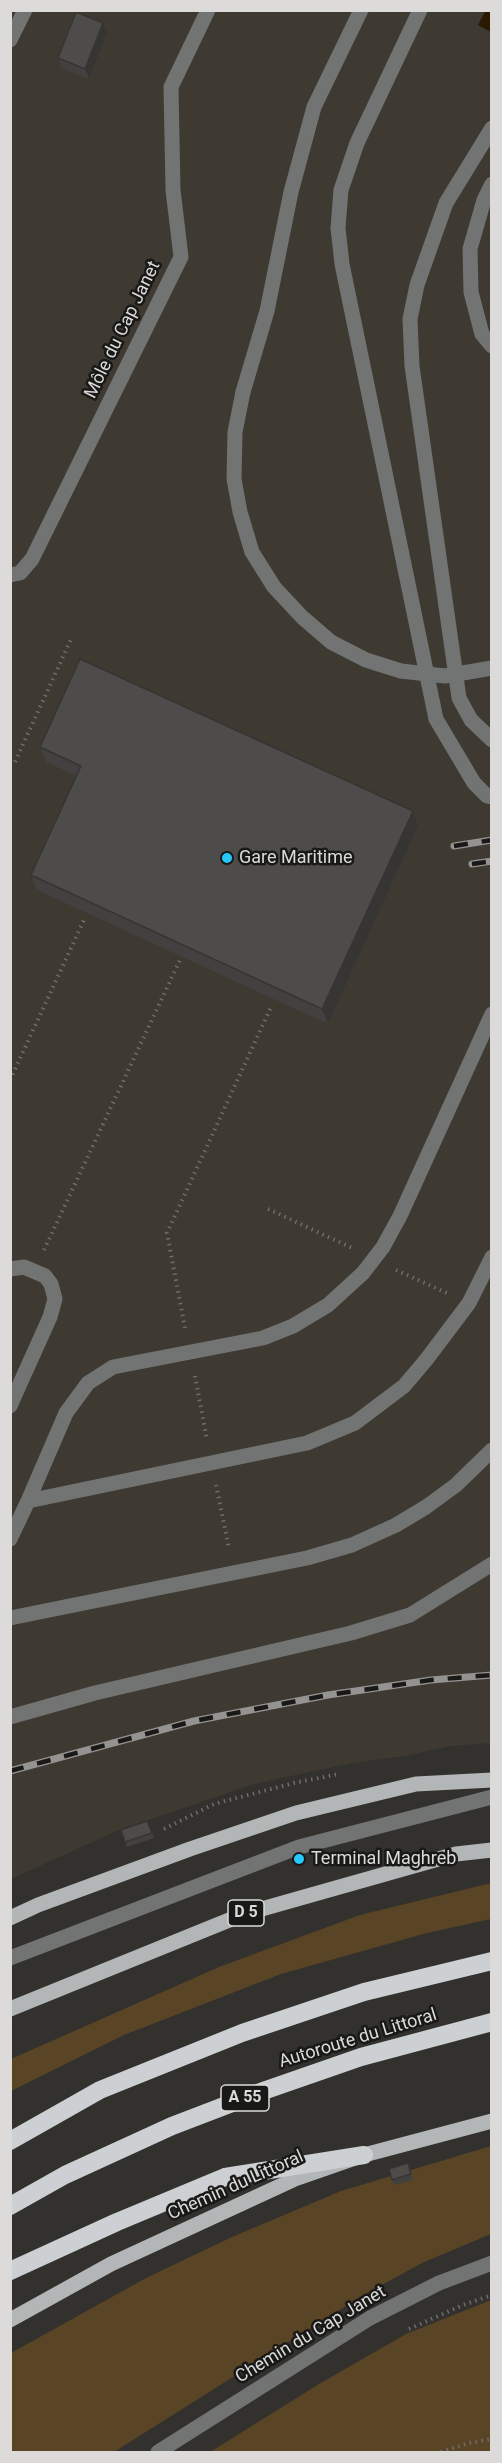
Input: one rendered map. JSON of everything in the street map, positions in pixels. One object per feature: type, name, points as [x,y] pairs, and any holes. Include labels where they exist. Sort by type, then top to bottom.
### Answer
[{"type":"highway","points":[[10,2141],[100,2090],[232,2037],[364,1992],[492,1961]]},
{"type":"highway","name":"Autoroute du Littoral","points":[[10,2206],[75,2170],[172,2126],[266,2090],[361,2057],[492,2022]]},
{"type":"highway","points":[[10,2271],[117,2222],[225,2177],[364,2155]]},
{"type":"main road","points":[[10,1918],[38,1905],[179,1853],[296,1813],[416,1784],[492,1780]]},
{"type":"main road","name":"D 5","points":[[10,2009],[244,1914],[456,1854],[492,1850]]},
{"type":"main road","name":"Chemin du Littoral","points":[[10,2320],[111,2264],[295,2179],[364,2155],[492,2121]]},
{"type":"street","points":[[10,40],[25,10]]},
{"type":"street","name":"Môle du Cap Janet","points":[[10,575],[20,573],[32,560],[181,257],[173,190],[171,87],[208,10]]},
{"type":"street","points":[[361,10],[314,107],[291,192],[267,310],[243,392],[235,432],[234,479],[240,512],[252,552],[274,587],[302,617],[332,642],[366,660],[401,671],[445,676],[492,668]]},
{"type":"street","points":[[420,10],[357,142],[341,190],[338,228],[342,264],[436,719],[474,783],[487,796],[492,797]]},
{"type":"street","points":[[492,128],[446,203],[417,285],[410,319],[412,366],[459,698],[471,720],[492,740]]},
{"type":"street","points":[[492,184],[484,200],[470,249],[471,292],[482,334],[492,346]]},
{"type":"street","points":[[10,1539],[66,1413],[88,1383],[113,1367],[263,1338],[293,1326],[328,1305],[363,1273],[383,1247],[400,1216],[492,1014]]},
{"type":"street","points":[[28,1501],[307,1443],[355,1423],[404,1386],[426,1360],[469,1303],[492,1257]]},
{"type":"street","points":[[10,1269],[24,1268],[45,1276],[51,1284],[55,1299],[50,1317],[10,1406]]},
{"type":"street","points":[[10,1618],[234,1573],[352,1545],[426,1508],[456,1485],[492,1450]]},
{"type":"street","points":[[10,1716],[95,1693],[361,1630],[410,1614],[492,1564]]},
{"type":"street","points":[[10,1958],[299,1847],[492,1797]]},
{"type":"street","name":"Chemin du Cap Janet","points":[[158,2452],[370,2318],[439,2283],[492,2263]]},
{"type":"path","points":[[10,759],[15,762],[72,637]]},
{"type":"path","points":[[10,1080],[84,920]]},
{"type":"path","points":[[34,1270],[180,960]]},
{"type":"path","points":[[234,1573],[167,1233],[272,1005]]},
{"type":"path","points":[[441,2452],[469,2443],[492,2439]]},
{"type":"shaded area","points":[[486,10],[479,25],[492,32],[491,1743],[450,1746],[405,1756],[352,1763],[254,1784],[119,1830],[11,1879],[10,11]]},
{"type":"shaded area","points":[[486,10],[491,11],[491,32],[478,25]]},
{"type":"shaded area","points":[[491,1883],[491,1919],[427,1933],[281,1974],[124,2035],[11,2091],[11,2059],[219,1967],[360,1915]]},
{"type":"shaded area","points":[[491,2146],[491,2234],[422,2263],[360,2297],[114,2452],[11,2452],[11,2353],[146,2278],[232,2237],[341,2191]]},
{"type":"shaded area","points":[[491,2300],[491,2452],[210,2452],[319,2384],[406,2334]]},
{"type":"building","points":[[76,12],[103,23],[85,69],[58,58]]},
{"type":"building","name":"Gare Maritime","points":[[80,659],[413,811],[322,1009],[31,875],[81,766],[40,747]]},
{"type":"building","points":[[147,1821],[152,1833],[125,1842],[121,1830]]},
{"type":"building","points":[[408,2163],[411,2174],[392,2180],[389,2169]]},
{"type":"railway","points":[[454,846],[492,840]]},
{"type":"railway","points":[[472,864],[492,861]]},
{"type":"railway","points":[[10,1771],[194,1721],[328,1695],[431,1680],[492,1675]]},
{"type":"place","name":"Gare Maritime","points":[[227,858]]},
{"type":"place","name":"Terminal Maghreb","points":[[299,1859]]}]
